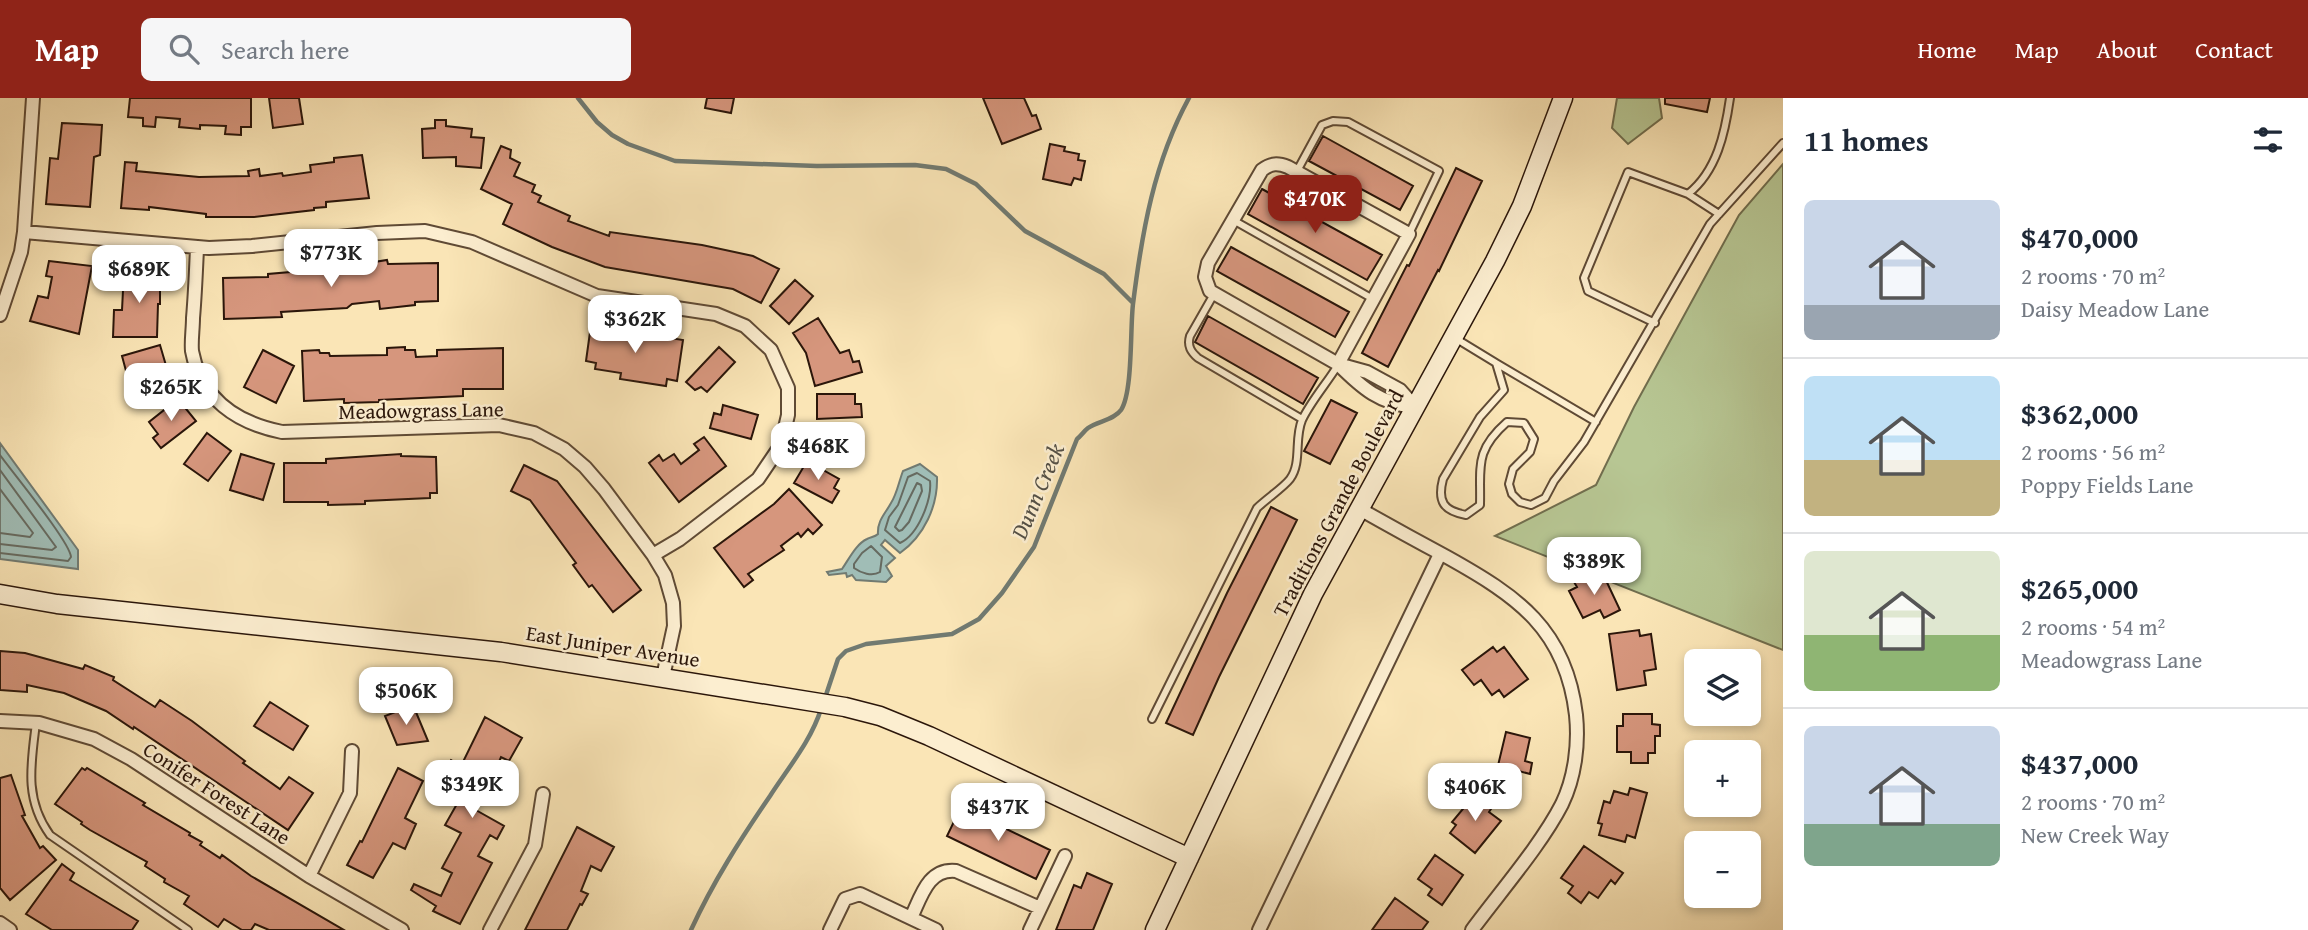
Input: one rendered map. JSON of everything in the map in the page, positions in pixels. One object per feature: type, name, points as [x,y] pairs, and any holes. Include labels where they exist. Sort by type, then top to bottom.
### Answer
[{"type":"street","points":[[0,315],[21,252],[33,98]]},
{"type":"street","name":"Traditions Grande Boulevard","points":[[1155,930],[1313,594],[1495,261],[1522,206],[1563,98]]},
{"type":"street","points":[[1338,364],[1409,234],[1281,164],[1267,166],[1262,170],[1205,270],[1206,283],[1214,294],[1338,364],[1367,372],[1400,390],[1415,407]]},
{"type":"street","points":[[24,232],[197,248],[252,246],[377,233],[425,232],[472,242],[597,296],[716,314],[745,326],[771,350],[788,388],[788,415],[781,446],[758,479],[680,539],[653,555]]},
{"type":"street","name":"Meadowgrass Lane","points":[[197,248],[192,349],[207,388],[222,406],[237,417],[260,428],[282,432],[499,425],[534,433],[564,449],[585,467],[653,555],[665,575],[673,603],[674,626],[663,677]]},
{"type":"street","points":[[1358,508],[1489,580],[1512,597],[1541,626],[1568,676],[1577,725],[1573,769],[1562,804],[1548,828],[1472,930]]},
{"type":"street","points":[[1259,930],[1440,554]]},
{"type":"street","name":"East Juniper Avenue","points":[[0,594],[57,604],[501,652],[858,710],[929,736],[1189,858]]},
{"type":"street","name":"Conifer Forest Lane","points":[[0,721],[36,723],[94,738],[309,876],[402,930]]},
{"type":"street","points":[[309,876],[350,793],[352,751]]},
{"type":"street","points":[[490,930],[535,845],[543,794]]},
{"type":"street","points":[[1030,930],[1065,856]]},
{"type":"street","points":[[911,918],[929,881],[937,873],[946,870],[956,871],[1040,908]]},
{"type":"street","points":[[830,930],[845,899],[860,894],[936,930]]},
{"type":"street","points":[[0,923],[10,930]]},
{"type":"lane","points":[[1688,194],[1699,185],[1721,144],[1726,130],[1730,98]]},
{"type":"lane","points":[[1296,172],[1322,125],[1333,121],[1348,122],[1439,172],[1409,234]]},
{"type":"lane","points":[[1496,363],[1504,390],[1479,416],[1443,479],[1440,491],[1443,503],[1450,512],[1466,515],[1480,505],[1479,469],[1485,448],[1494,433],[1507,422],[1524,423],[1534,439],[1530,452],[1514,469],[1509,484],[1512,494],[1520,502],[1531,505],[1545,498],[1554,481],[1584,442],[1710,224],[1783,143]]},
{"type":"lane","points":[[1655,323],[1588,291],[1584,278],[1628,172],[1688,194],[1719,214]]},
{"type":"lane","points":[[1233,220],[1373,299]]},
{"type":"lane","points":[[1214,294],[1188,341],[1192,352],[1303,419]]},
{"type":"lane","points":[[1454,337],[1596,422]]},
{"type":"lane","points":[[1152,719],[1257,508],[1289,481],[1294,472],[1298,432],[1303,419],[1338,364]]},
{"type":"lane","points":[[36,723],[32,797],[40,820],[50,835],[188,930]]},
{"type":"green space","points":[[1617,98],[1659,98],[1662,118],[1628,144],[1612,128]]},
{"type":"green space","points":[[1783,164],[1783,650],[1495,536],[1596,485],[1634,407],[1739,215]]},
{"type":"water","points":[[0,443],[78,550],[78,569],[0,559]]},
{"type":"water","points":[[920,464],[937,477],[935,499],[928,520],[909,546],[900,553],[885,540],[881,545],[895,558],[886,566],[892,576],[886,582],[856,580],[852,575],[847,577],[846,573],[829,575],[827,572],[842,569],[859,544],[878,534],[880,521],[895,496],[903,471]]},
{"type":"building","points":[[130,98],[251,98],[251,127],[241,127],[241,135],[225,134],[226,126],[200,125],[200,129],[179,127],[180,119],[156,117],[155,127],[143,126],[143,118],[128,117]]},
{"type":"building","points":[[269,98],[299,98],[303,124],[273,128]]},
{"type":"building","points":[[707,98],[734,98],[731,113],[705,108]]},
{"type":"building","points":[[983,98],[1024,98],[1032,116],[1036,115],[1041,129],[1002,144]]},
{"type":"building","points":[[1665,98],[1710,98],[1707,112],[1665,104]]},
{"type":"building","points":[[435,120],[446,120],[446,126],[472,129],[471,137],[484,138],[481,168],[456,166],[456,157],[423,158],[422,129],[435,128]]},
{"type":"building","points":[[62,123],[102,125],[100,155],[94,157],[90,207],[46,204],[50,158],[58,159]]},
{"type":"building","points":[[1323,136],[1413,186],[1400,210],[1309,161]]},
{"type":"building","points":[[1050,144],[1079,154],[1078,160],[1085,161],[1081,180],[1074,178],[1071,185],[1043,179]]},
{"type":"building","points":[[501,146],[511,150],[510,158],[520,163],[514,176],[535,185],[532,192],[541,196],[538,202],[570,216],[568,221],[609,236],[610,232],[702,245],[753,256],[779,269],[761,303],[733,289],[605,267],[552,247],[503,224],[512,204],[481,189]]},
{"type":"building","points":[[362,155],[369,198],[326,202],[326,207],[314,210],[254,217],[206,217],[206,214],[149,207],[149,210],[121,208],[125,162],[137,163],[136,171],[199,177],[249,176],[248,171],[259,169],[260,176],[282,173],[283,176],[311,172],[310,165],[334,162],[334,158]]},
{"type":"building","points":[[1456,168],[1482,181],[1439,271],[1388,367],[1362,353],[1407,265],[1409,266]]},
{"type":"building","points":[[1262,189],[1382,255],[1367,280],[1248,214]]},
{"type":"building","points":[[1231,247],[1349,312],[1335,337],[1217,271]]},
{"type":"building","points":[[387,260],[388,264],[438,263],[438,301],[415,302],[415,305],[380,309],[379,301],[352,304],[347,308],[281,312],[282,317],[224,319],[223,278],[268,277],[268,274],[337,268]]},
{"type":"building","points":[[49,261],[92,266],[79,334],[30,321],[38,296],[48,298],[52,277],[46,276]]},
{"type":"building","points":[[124,271],[166,273],[165,290],[160,290],[158,304],[157,337],[113,337],[114,310],[122,310]]},
{"type":"building","points":[[795,280],[813,296],[789,324],[770,306]]},
{"type":"building","points":[[1208,316],[1318,378],[1303,404],[1195,342]]},
{"type":"building","points":[[818,318],[840,353],[849,350],[853,362],[859,361],[862,372],[815,386],[806,353],[793,333]]},
{"type":"building","points":[[591,325],[683,340],[677,381],[667,379],[666,386],[620,379],[621,373],[595,369],[596,363],[586,361]]},
{"type":"building","points":[[160,345],[172,386],[133,397],[122,356]]},
{"type":"building","points":[[405,347],[405,350],[415,350],[416,357],[437,356],[437,350],[503,348],[503,389],[463,389],[463,396],[379,402],[344,403],[344,399],[304,401],[302,351],[319,350],[320,353],[329,353],[330,356],[387,355],[387,348]]},
{"type":"building","points":[[719,347],[735,362],[707,392],[701,387],[695,390],[686,382]]},
{"type":"building","points":[[263,350],[294,366],[276,403],[244,387]]},
{"type":"building","points":[[817,394],[855,394],[855,404],[861,404],[862,417],[817,419]]},
{"type":"building","points":[[178,399],[196,421],[161,448],[153,438],[158,434],[149,422]]},
{"type":"building","points":[[1331,400],[1357,413],[1330,464],[1304,451]]},
{"type":"building","points":[[723,405],[758,415],[751,439],[710,428],[714,413],[721,415]]},
{"type":"building","points":[[816,429],[863,442],[860,455],[853,453],[850,463],[810,453]]},
{"type":"building","points":[[207,433],[231,451],[208,481],[184,464]]},
{"type":"building","points":[[704,437],[726,466],[679,502],[649,463],[659,455],[663,461],[674,454],[681,464],[699,450],[694,444]]},
{"type":"building","points":[[241,454],[274,464],[263,500],[230,490]]},
{"type":"building","points":[[401,454],[436,457],[437,493],[430,493],[430,498],[365,501],[365,504],[284,502],[284,463],[326,463],[326,459]]},
{"type":"building","points":[[807,461],[839,479],[834,488],[839,491],[832,503],[794,483]]},
{"type":"building","points":[[524,465],[557,481],[641,590],[613,612],[592,585],[589,587],[573,565],[576,563],[530,500],[511,491]]},
{"type":"building","points":[[789,489],[822,525],[813,534],[808,529],[801,537],[798,533],[781,546],[784,550],[748,574],[753,580],[744,587],[714,548],[774,504]]},
{"type":"building","points":[[1271,507],[1297,520],[1193,735],[1166,723]]},
{"type":"building","points":[[1592,574],[1594,579],[1603,574],[1620,610],[1604,618],[1600,610],[1583,618],[1569,591],[1577,587],[1574,582]]},
{"type":"building","points":[[1639,630],[1640,636],[1651,634],[1656,669],[1644,671],[1646,685],[1617,690],[1609,634]]},
{"type":"building","points":[[1493,647],[1497,652],[1504,647],[1528,679],[1504,697],[1499,690],[1492,695],[1481,680],[1474,685],[1462,670]]},
{"type":"building","points":[[0,651],[25,653],[83,669],[85,665],[114,677],[113,680],[155,707],[160,700],[192,721],[280,789],[289,777],[313,793],[288,830],[106,711],[64,693],[27,685],[27,692],[0,690]]},
{"type":"building","points":[[270,702],[308,726],[293,750],[254,726]]},
{"type":"building","points":[[413,705],[428,741],[397,745],[385,716]]},
{"type":"building","points":[[1623,714],[1652,714],[1652,724],[1660,725],[1660,736],[1655,736],[1655,753],[1648,753],[1648,763],[1631,763],[1631,752],[1617,752],[1617,726],[1623,726]]},
{"type":"building","points":[[485,717],[522,738],[509,761],[501,757],[492,778],[499,782],[495,791],[487,788],[474,809],[504,826],[497,839],[490,835],[478,856],[492,863],[460,924],[433,911],[436,906],[411,890],[414,884],[441,896],[452,873],[442,868],[461,833],[445,825],[466,788],[443,773],[451,760],[461,766]]},
{"type":"building","points":[[1506,732],[1530,738],[1525,761],[1532,763],[1530,774],[1515,770],[1514,778],[1496,774]]},
{"type":"building","points":[[82,768],[87,768],[145,803],[143,805],[190,833],[189,835],[202,842],[200,845],[220,858],[222,855],[251,876],[344,930],[269,930],[255,924],[251,930],[242,930],[224,919],[218,927],[184,904],[189,896],[164,882],[165,879],[145,866],[147,862],[90,830],[55,804]]},
{"type":"building","points":[[398,768],[423,781],[405,818],[416,824],[405,849],[393,843],[373,878],[347,865],[360,841],[362,842]]},
{"type":"building","points":[[11,775],[25,815],[22,816],[40,848],[43,846],[56,860],[10,900],[0,888],[0,778]]},
{"type":"building","points":[[1630,788],[1647,793],[1635,838],[1627,835],[1625,842],[1599,835],[1602,824],[1598,823],[1604,801],[1610,803],[1614,791],[1628,795]]},
{"type":"building","points":[[1477,792],[1493,806],[1489,812],[1501,821],[1475,853],[1450,833],[1456,825],[1452,822]]},
{"type":"building","points":[[961,807],[1050,850],[1036,879],[947,836]]},
{"type":"building","points":[[577,827],[614,847],[601,871],[591,866],[581,891],[588,894],[567,930],[525,930]]},
{"type":"building","points":[[1584,846],[1623,873],[1615,884],[1611,880],[1598,898],[1589,892],[1581,903],[1568,893],[1573,886],[1561,878]]},
{"type":"building","points":[[1435,855],[1463,875],[1442,905],[1428,895],[1432,889],[1418,879]]},
{"type":"building","points":[[62,864],[74,873],[70,880],[138,921],[132,930],[52,930],[26,914]]},
{"type":"building","points":[[1087,873],[1112,884],[1093,930],[1056,930],[1074,885],[1081,888]]},
{"type":"building","points":[[1395,898],[1428,922],[1422,930],[1372,930]]},
{"type":"waterway","points":[[578,98],[597,122],[612,135],[628,144],[675,161],[817,166],[915,165],[946,169],[976,184],[1025,231],[1104,274],[1133,303]]},
{"type":"waterway","name":"Dunn Creek","points":[[824,701],[838,659],[846,651],[866,644],[952,634],[979,619],[1002,593],[1034,547],[1077,439],[1088,428],[1121,410],[1128,389],[1133,304],[1145,224],[1158,172],[1189,98]]},
{"type":"waterway","name":"Dunn Creek","points":[[691,930],[727,862],[805,743],[821,709]]}]
